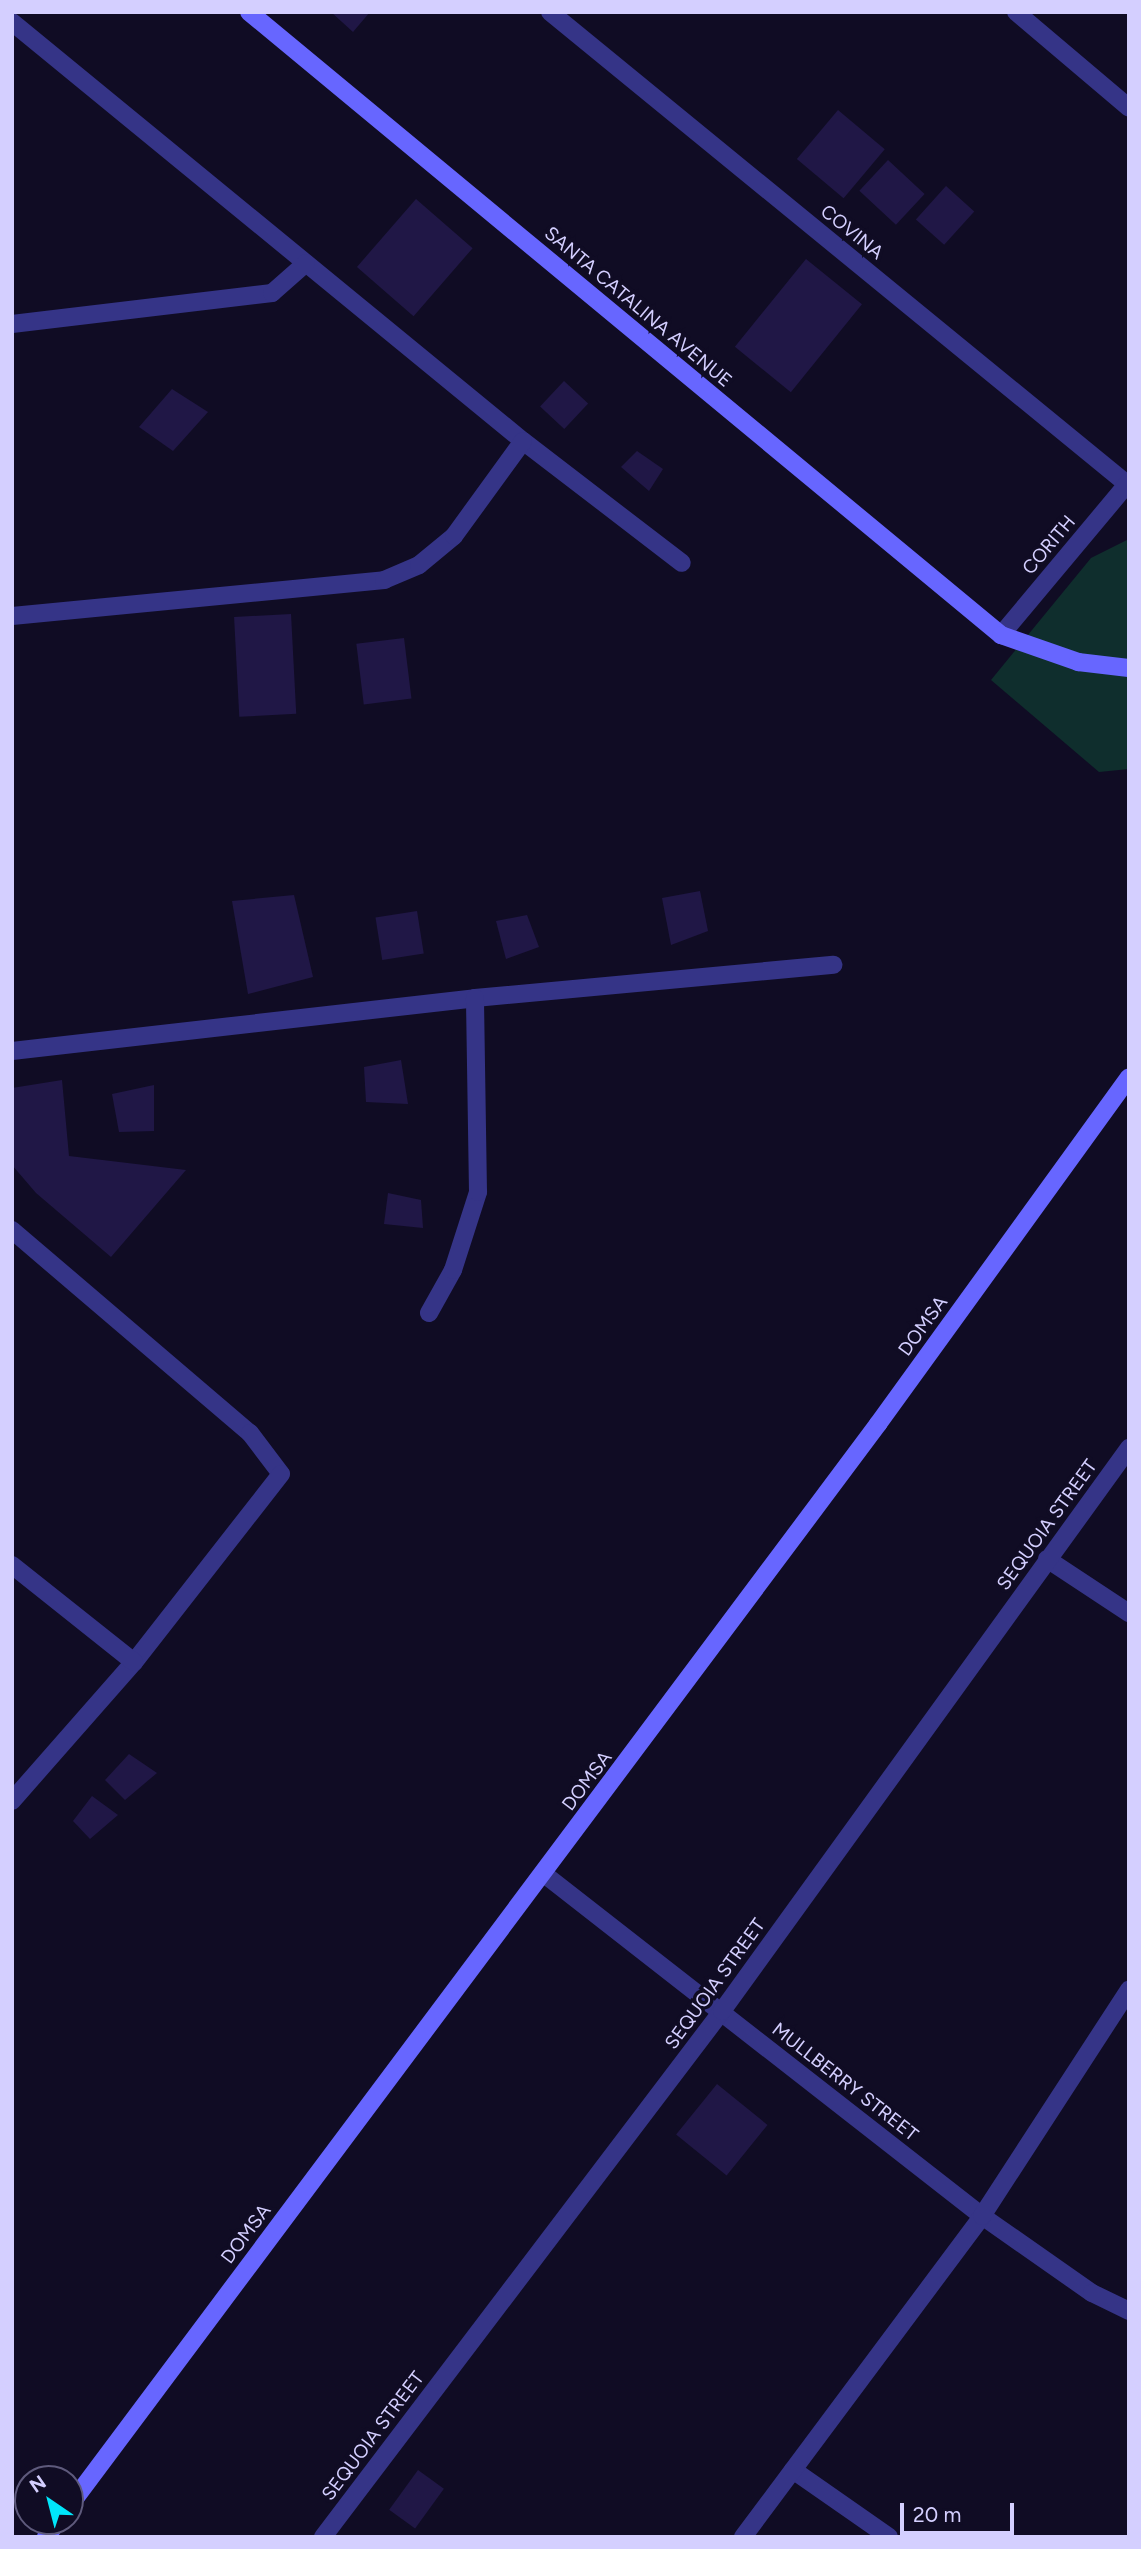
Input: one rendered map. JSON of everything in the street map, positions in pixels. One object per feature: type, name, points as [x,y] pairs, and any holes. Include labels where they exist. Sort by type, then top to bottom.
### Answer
[{"type":"main road","name":"SANTA CATALINA AVENUE","points":[[249,12],[1001,635]]},
{"type":"main road","points":[[1001,635],[1078,662],[1129,668]]},
{"type":"main road","name":"DOMSA","points":[[84,2486],[544,1874],[1129,1077]]},
{"type":"street","name":"COVINA","points":[[550,12],[1128,483]]},
{"type":"street","points":[[1016,12],[1129,108]]},
{"type":"street","points":[[12,22],[523,441],[682,562]]},
{"type":"street","points":[[12,324],[272,293],[306,263]]},
{"type":"street","points":[[12,616],[384,580],[419,565],[454,536],[523,441]]},
{"type":"street","name":"CORITH","points":[[1001,635],[1128,483]]},
{"type":"street","points":[[12,1051],[475,998],[833,965]]},
{"type":"street","points":[[429,1313],[453,1270],[478,1192],[475,998]]},
{"type":"street","points":[[12,1230],[250,1433],[281,1474],[134,1662],[12,1801]]},
{"type":"street","name":"SEQUOIA STREET","points":[[323,2537],[722,2011],[1129,1448]]},
{"type":"street","points":[[1047,1559],[1129,1613]]},
{"type":"street","points":[[12,1565],[134,1662]]},
{"type":"street","name":"MULLBERRY STREET","points":[[544,1874],[982,2216],[1092,2293],[1129,2311]]},
{"type":"street","points":[[743,2537],[982,2216],[1129,1990]]},
{"type":"street","points":[[793,2470],[889,2537]]},
{"type":"green space","points":[[1129,539],[1129,769],[1099,772],[991,680],[1091,558]]},
{"type":"building","points":[[331,12],[370,12],[353,32]]},
{"type":"building","points":[[838,110],[885,149],[844,198],[797,159]]},
{"type":"building","points":[[888,160],[925,194],[896,225],[859,191]]},
{"type":"building","points":[[946,186],[974,211],[944,245],[916,219]]},
{"type":"building","points":[[416,199],[473,248],[414,316],[357,267]]},
{"type":"building","points":[[806,259],[862,304],[791,392],[735,347]]},
{"type":"building","points":[[564,381],[588,404],[564,429],[540,407]]},
{"type":"building","points":[[172,389],[208,412],[173,451],[139,427]]},
{"type":"building","points":[[637,451],[663,469],[649,491],[621,467]]},
{"type":"building","points":[[291,614],[296,714],[239,717],[234,617]]},
{"type":"building","points":[[404,638],[411,699],[364,704],[356,644]]},
{"type":"building","points":[[700,891],[708,931],[671,945],[662,898]]},
{"type":"building","points":[[294,895],[313,977],[248,994],[232,901]]},
{"type":"building","points":[[417,911],[424,953],[382,960],[376,918]]},
{"type":"building","points":[[527,915],[539,947],[506,959],[496,921]]},
{"type":"building","points":[[401,1060],[408,1104],[366,1102],[364,1067]]},
{"type":"building","points":[[62,1080],[69,1156],[186,1170],[111,1257],[36,1193],[12,1165],[12,1088]]},
{"type":"building","points":[[154,1085],[154,1131],[119,1132],[112,1094]]},
{"type":"building","points":[[388,1193],[421,1200],[423,1228],[384,1224]]},
{"type":"building","points":[[129,1754],[157,1773],[125,1800],[105,1780]]},
{"type":"building","points":[[92,1796],[118,1815],[90,1839],[73,1821]]},
{"type":"building","points":[[717,2084],[768,2125],[727,2175],[676,2135]]},
{"type":"building","points":[[418,2470],[444,2489],[415,2528],[389,2510]]}]
